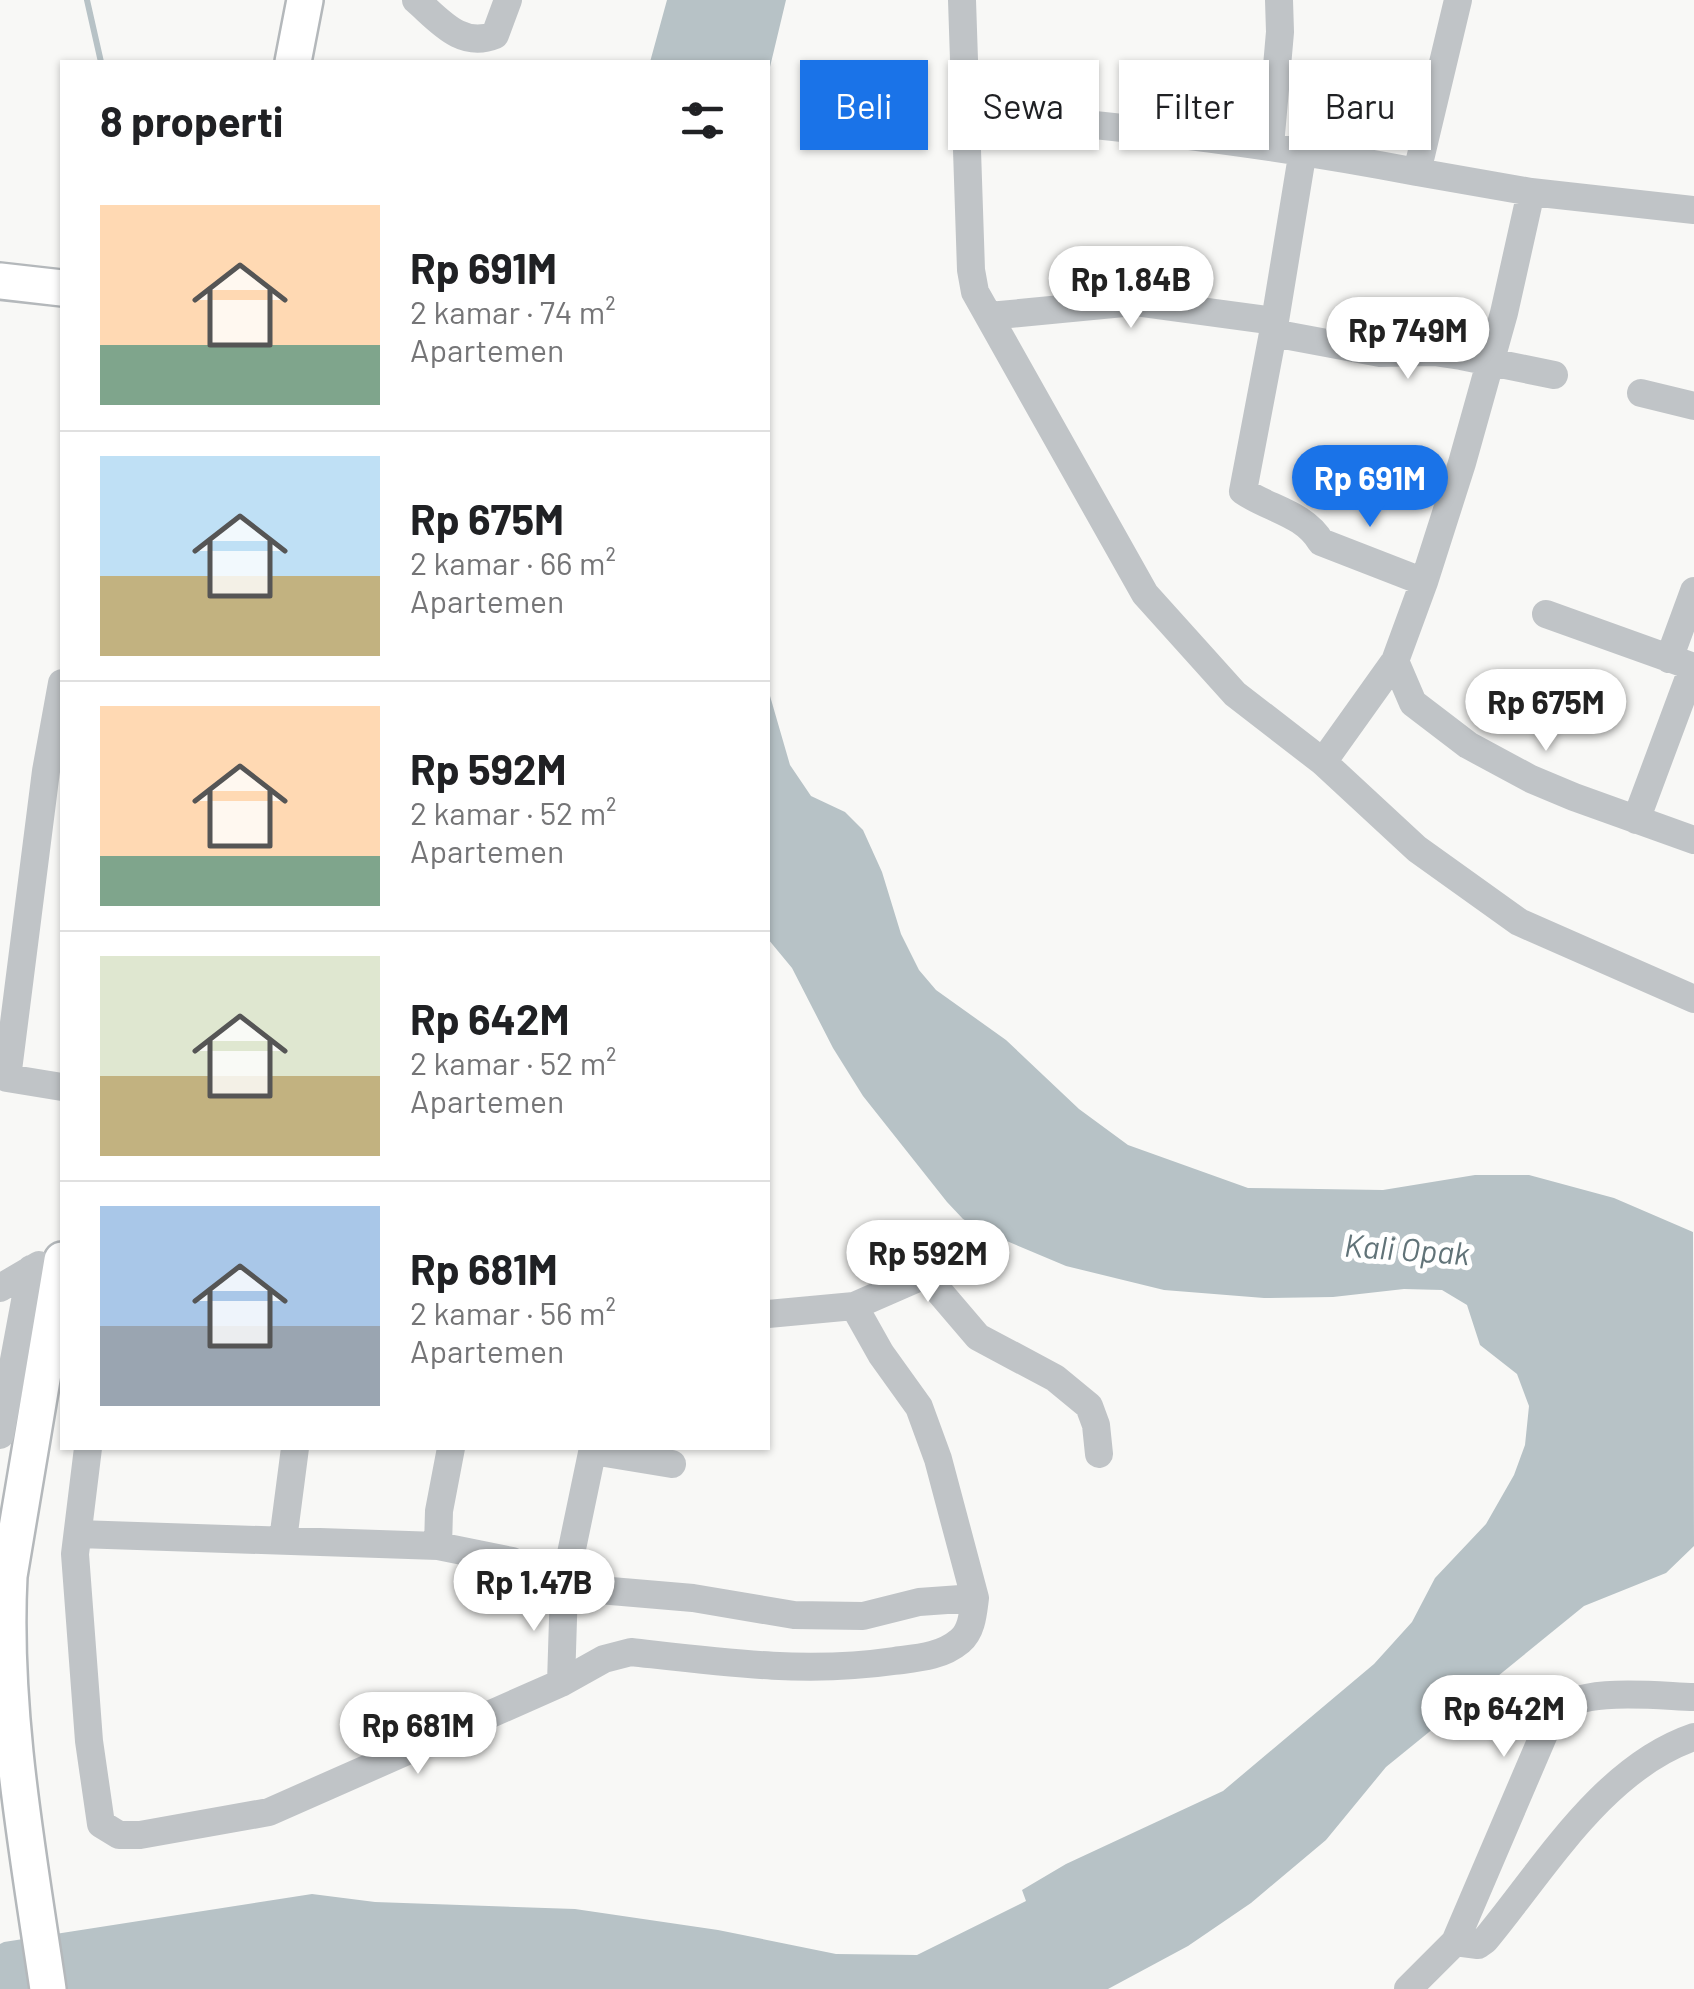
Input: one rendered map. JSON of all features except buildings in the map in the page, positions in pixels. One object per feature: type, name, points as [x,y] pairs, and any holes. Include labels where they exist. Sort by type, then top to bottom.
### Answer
[{"type":"main road","points":[[292,60],[305,0]]},
{"type":"main road","points":[[0,281],[60,288]]},
{"type":"main road","points":[[48,1989],[16,1757],[6,1622],[9,1576],[56,1341],[52,1261]]},
{"type":"street","points":[[416,0],[456,34],[483,40],[495,34],[508,0]]},
{"type":"street","points":[[962,0],[963,60]]},
{"type":"street","points":[[1270,146],[1279,0]]},
{"type":"street","points":[[1417,172],[1458,0]]},
{"type":"street","points":[[1099,124],[1289,148]]},
{"type":"street","points":[[965,150],[970,270],[975,292],[1145,594],[1235,694],[1324,762],[1417,848],[1519,922],[1694,998]]},
{"type":"street","points":[[1424,582],[1322,542],[1297,517],[1243,491],[1303,150],[1531,192],[1694,210]]},
{"type":"street","points":[[1324,762],[1394,661],[1424,582],[1504,313],[1531,192]]},
{"type":"street","points":[[989,316],[1134,302],[1274,327],[1380,353],[1434,352],[1554,375]]},
{"type":"street","points":[[1641,393],[1694,406]]},
{"type":"street","points":[[1636,820],[1685,664],[1694,591]]},
{"type":"street","points":[[1546,614],[1685,664]]},
{"type":"street","points":[[1394,661],[1413,702],[1468,744],[1531,778],[1694,840]]},
{"type":"street","points":[[60,693],[46,771],[7,1078],[60,1087]]},
{"type":"street","points":[[770,1314],[854,1306],[924,1276],[954,1240]]},
{"type":"street","points":[[0,1288],[52,1261]]},
{"type":"street","points":[[0,1435],[3,1397],[52,1261]]},
{"type":"street","points":[[924,1276],[978,1336],[1055,1378],[1088,1406],[1096,1425],[1099,1454]]},
{"type":"street","points":[[88,1450],[75,1554],[89,1740],[101,1824],[119,1835],[203,1826],[269,1812],[561,1683],[604,1659],[631,1652],[770,1667],[833,1668],[931,1656],[962,1640],[973,1614],[974,1598],[938,1460],[918,1406],[881,1354],[854,1306]]},
{"type":"street","points":[[283,1540],[294,1450]]},
{"type":"street","points":[[438,1546],[439,1511],[451,1450]]},
{"type":"street","points":[[561,1683],[564,1586],[593,1450]]},
{"type":"street","points":[[598,1450],[672,1464]]},
{"type":"street","points":[[78,1534],[438,1546],[512,1561],[564,1586],[693,1598],[823,1617],[863,1616],[919,1602],[974,1598]]},
{"type":"street","points":[[1408,1989],[1456,1942],[1553,1713],[1561,1705],[1581,1698],[1694,1696]]},
{"type":"street","points":[[1456,1942],[1478,1945],[1485,1940],[1602,1796],[1642,1762],[1694,1737]]},
{"type":"water","points":[[667,0],[786,0],[770,67],[770,60],[651,60]]},
{"type":"water","name":"Kali Opak","points":[[770,696],[790,765],[811,796],[845,812],[863,830],[882,872],[901,934],[919,970],[936,990],[1006,1040],[1079,1109],[1128,1145],[1248,1188],[1383,1190],[1475,1175],[1529,1175],[1614,1198],[1693,1232],[1694,1546],[1666,1573],[1584,1606],[1386,1767],[1326,1840],[1251,1903],[1188,1946],[1108,1989],[0,1989],[0,1944],[4,1942],[312,1894],[375,1902],[575,1909],[718,1930],[836,1954],[917,1955],[1026,1901],[1022,1890],[1066,1864],[1223,1791],[1374,1664],[1412,1622],[1435,1578],[1486,1524],[1514,1475],[1525,1445],[1529,1406],[1517,1374],[1480,1345],[1467,1305],[1442,1290],[1264,1298],[1164,1290],[1066,1266],[990,1234],[963,1219],[947,1202],[863,1096],[792,968],[770,941]]},
{"type":"waterway","points":[[87,0],[101,60]]}]
